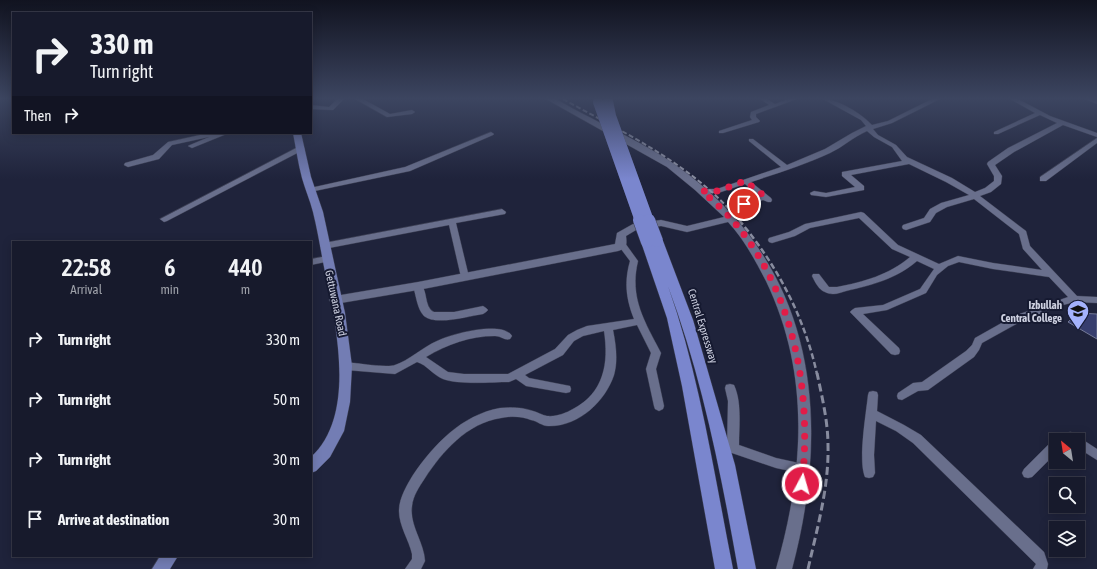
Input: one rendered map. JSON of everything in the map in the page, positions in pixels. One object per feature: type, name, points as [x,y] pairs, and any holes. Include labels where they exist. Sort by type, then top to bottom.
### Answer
[{"type":"highway","name":"Central Expressway","points":[[606,126],[652,241],[687,320],[729,479],[747,569]]},
{"type":"highway","name":"Central Expressway","points":[[614,126],[652,241],[673,318],[689,386],[724,569]]},
{"type":"main road","name":"Gettuwana Road","points":[[297,134],[310,190],[317,210],[343,336],[346,366],[343,402],[336,431],[325,453],[312,465]]},
{"type":"main road","points":[[160,569],[169,557]]},
{"type":"street","points":[[599,126],[648,152],[680,172],[731,218],[748,240],[779,296],[794,336],[805,413],[804,469],[796,520],[784,569]]},
{"type":"street","points":[[722,132],[743,126]]},
{"type":"street","points":[[702,191],[718,191],[787,168],[828,151],[850,136],[878,126]]},
{"type":"street","points":[[996,132],[1011,126]]},
{"type":"street","points":[[906,227],[927,220],[933,211],[944,205],[988,190],[998,182],[998,176],[990,164],[1011,150],[1057,126]]},
{"type":"street","points":[[1069,126],[1097,135]]},
{"type":"street","points":[[870,128],[876,136],[894,146],[901,156],[910,162],[945,178],[975,195],[1003,216],[1023,233],[1026,247],[1075,299]]},
{"type":"street","points":[[128,165],[156,157],[170,143],[213,134]]},
{"type":"street","points":[[192,146],[223,134]]},
{"type":"street","points":[[310,190],[407,169],[491,134]]},
{"type":"street","points":[[751,140],[787,168]]},
{"type":"street","points":[[1043,179],[1097,140]]},
{"type":"street","points":[[164,218],[301,149]]},
{"type":"street","points":[[814,193],[826,195],[860,189],[861,188],[845,174],[910,162]]},
{"type":"street","points":[[744,204],[766,198],[745,181]]},
{"type":"street","points":[[324,246],[502,212]]},
{"type":"street","points":[[772,240],[792,234],[808,226],[861,215],[895,247],[940,268]]},
{"type":"street","points":[[659,406],[651,369],[656,353],[640,321],[630,294],[630,273],[634,261],[622,245],[621,235],[632,227],[661,223],[687,230],[731,218]]},
{"type":"street","points":[[452,222],[465,277]]},
{"type":"street","points":[[335,300],[578,256],[622,245]]},
{"type":"street","points":[[816,276],[825,289],[829,291],[837,290],[880,280],[900,270],[916,257]]},
{"type":"street","points":[[312,262],[327,259]]},
{"type":"street","points":[[895,352],[855,312],[884,308],[923,291],[927,287],[929,279],[940,268],[958,259],[1007,269],[1051,274]]},
{"type":"street","points":[[418,286],[424,308],[428,314],[433,316],[443,317],[483,310]]},
{"type":"street","points":[[902,396],[917,386],[924,387],[970,354],[978,342],[1006,325],[1049,306],[1075,299],[1097,300]]},
{"type":"street","points":[[417,358],[424,360],[437,371],[446,376],[464,378],[509,378],[518,375],[525,369],[559,352],[575,335],[587,330],[625,325],[640,321]]},
{"type":"street","points":[[412,569],[420,561],[419,551],[405,513],[408,497],[436,451],[453,436],[474,422],[489,417],[513,412],[535,416],[546,421],[570,418],[584,409],[598,395],[607,379],[612,364],[608,327]]},
{"type":"street","points":[[346,366],[395,370],[441,343],[466,335],[498,332],[506,336]]},
{"type":"street","points":[[518,375],[526,382],[566,389]]},
{"type":"street","points":[[730,388],[733,401],[733,448],[776,463],[804,469]]},
{"type":"street","points":[[869,473],[868,455],[873,395]]},
{"type":"street","points":[[872,414],[900,428],[917,440],[1039,557],[1042,564],[1040,569]]},
{"type":"street","points":[[1085,447],[1097,455]]},
{"type":"street","points":[[1028,473],[1049,452]]},
{"type":"building","points":[[1078,313],[1097,314],[1097,339],[1068,322]]},
{"type":"railway","points":[[611,126],[680,167],[701,183],[740,221]]},
{"type":"railway","points":[[739,220],[753,237],[777,273],[787,292],[805,332],[817,374]]},
{"type":"railway","points":[[808,569],[822,508],[828,461],[827,427],[817,373]]},
{"type":"place","name":"Izbullah Central College","points":[[1078,330]]},
{"type":"route","points":[[744,204],[764,196],[745,181],[718,191],[702,191],[734,222],[751,246],[779,296],[794,336],[805,413],[806,442],[802,484]]}]
